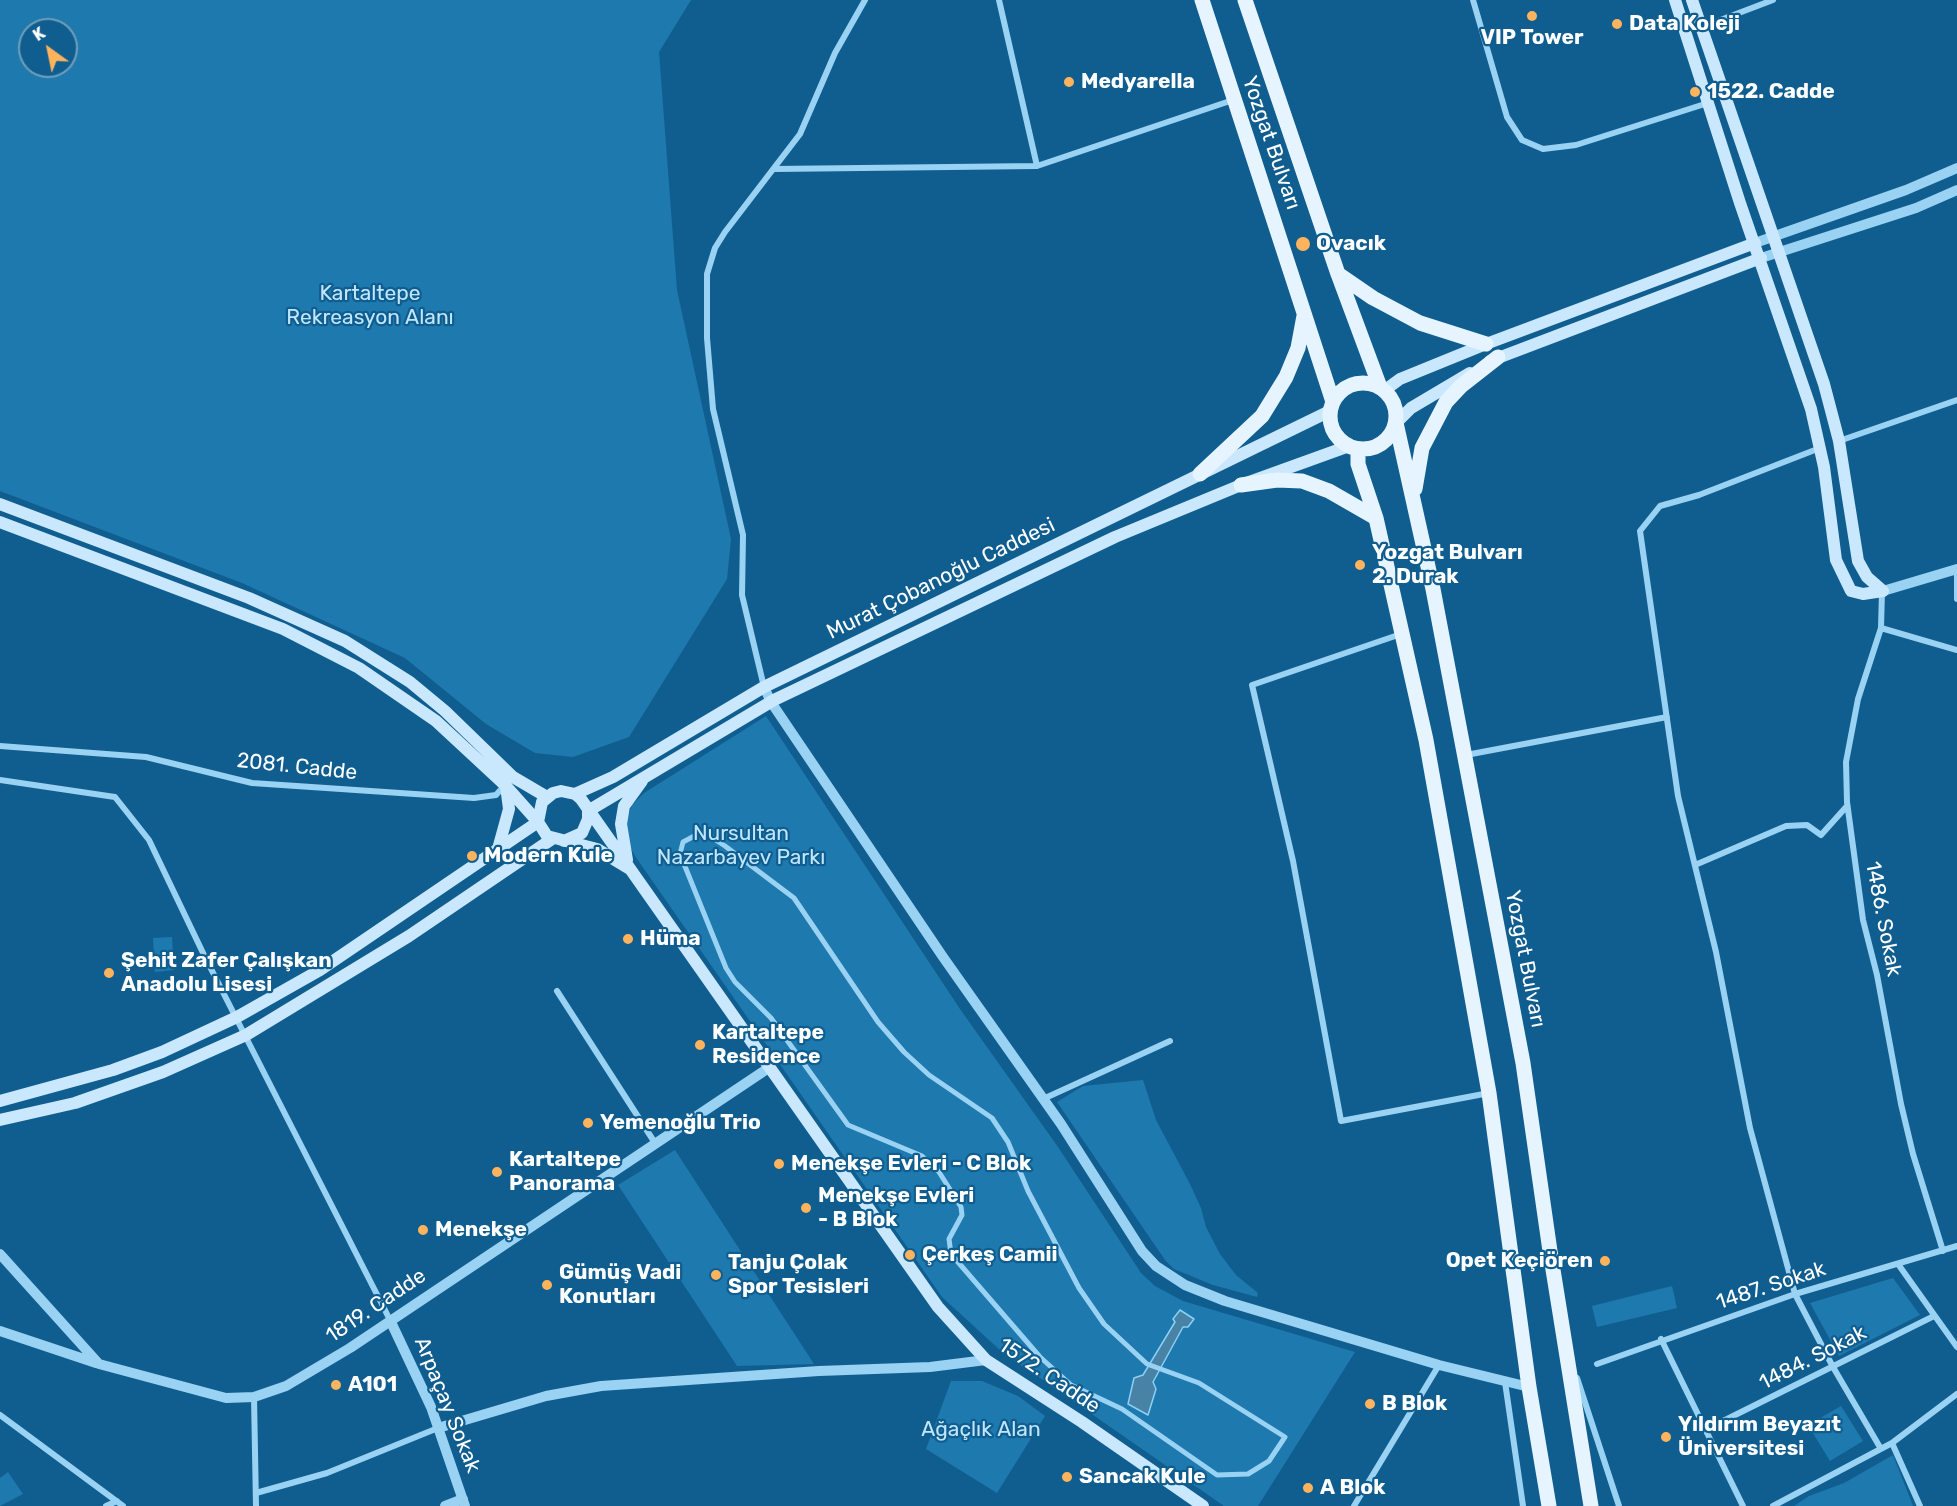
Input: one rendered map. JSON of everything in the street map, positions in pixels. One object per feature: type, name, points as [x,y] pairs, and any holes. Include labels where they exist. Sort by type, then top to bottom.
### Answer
[{"type":"main road","name":"Yozgat Bulvarı","points":[[1202,0],[1305,313],[1331,406]]},
{"type":"main road","name":"Yozgat Bulvarı","points":[[1245,0],[1338,274],[1382,388]]},
{"type":"main road","points":[[1675,0],[1811,409],[1820,448],[1836,560],[1851,591],[1863,594],[1882,591]]},
{"type":"main road","points":[[1692,0],[1772,236],[1804,320],[1839,441],[1858,561],[1867,578],[1882,591]]},
{"type":"main road","points":[[1382,388],[1486,345],[1755,243]]},
{"type":"main road","points":[[1354,448],[1380,444],[1389,437],[1396,423],[1429,396],[1498,357],[1761,258]]},
{"type":"main road","points":[[1338,274],[1373,298],[1420,323],[1486,345]]},
{"type":"main road","points":[[1200,474],[1262,416],[1286,377],[1298,348],[1305,313]]},
{"type":"main road","points":[[1414,501],[1416,474],[1422,448],[1434,422],[1446,402],[1461,386],[1498,357]]},
{"type":"main road","points":[[1396,423],[1395,404],[1382,388],[1364,382],[1352,384],[1341,390],[1331,406],[1330,422],[1335,433],[1354,448],[1376,518],[1428,752],[1489,1093],[1529,1387],[1549,1506]]},
{"type":"main road","name":"Murat Çobanoğlu Caddesi","points":[[575,794],[613,777],[764,687],[1200,474],[1331,406]]},
{"type":"main road","name":"Yozgat Bulvarı","points":[[1396,423],[1465,755],[1523,1063],[1591,1506]]},
{"type":"main road","name":"Murat Çobanoğlu Caddesi","points":[[588,811],[771,702],[1115,537],[1241,485],[1354,448]]},
{"type":"main road","points":[[1241,485],[1277,480],[1302,481],[1329,491],[1376,518]]},
{"type":"main road","points":[[0,504],[249,598],[345,640],[410,682],[445,711],[509,781],[542,831],[556,840],[597,849],[630,869]]},
{"type":"main road","points":[[0,522],[283,629],[320,647],[401,694],[509,781],[547,796]]},
{"type":"main road","points":[[630,869],[624,851],[621,824],[624,807],[645,777]]},
{"type":"main road","points":[[498,849],[509,809],[509,781]]},
{"type":"main road","points":[[0,1120],[75,1103],[163,1072],[246,1035],[409,936],[556,840],[568,841],[582,833],[588,819],[588,811],[575,794],[561,791],[547,796],[539,809],[538,822]]},
{"type":"main road","name":"1572. Cadde","points":[[588,811],[938,1307],[986,1359],[1203,1506]]},
{"type":"main road","points":[[0,1101],[113,1070],[162,1052],[237,1017],[293,987],[538,822]]},
{"type":"street","points":[[865,0],[835,53],[800,134],[715,248],[707,274],[706,312],[713,409],[743,535],[742,595],[764,687],[771,702],[943,957],[1043,1099],[1142,1251],[1170,1277],[1225,1301],[1439,1365],[1529,1387]]},
{"type":"street","points":[[999,0],[1037,166]]},
{"type":"street","points":[[1473,0],[1507,117],[1522,140],[1543,149],[1576,145],[1708,103]]},
{"type":"street","points":[[1702,27],[1773,0]]},
{"type":"street","points":[[774,169],[1037,166],[1234,100]]},
{"type":"street","points":[[1755,243],[1906,190],[1957,168]]},
{"type":"street","points":[[1761,258],[1916,208],[1957,190]]},
{"type":"street","points":[[1839,441],[1957,400]]},
{"type":"street","points":[[1820,448],[1699,495],[1660,506],[1640,531],[1678,796],[1716,952],[1750,1128],[1795,1294],[1833,1367],[1881,1449]]},
{"type":"street","points":[[1882,591],[1957,569],[1957,599]]},
{"type":"street","name":"1486. Sokak","points":[[1882,591],[1881,628],[1858,699],[1846,762],[1847,806],[1863,920],[1877,975],[1901,1104],[1913,1154],[1942,1251]]},
{"type":"street","points":[[1881,628],[1957,650]]},
{"type":"street","points":[[1402,633],[1252,685],[1293,861],[1341,1121],[1489,1093]]},
{"type":"street","points":[[1465,755],[1667,717]]},
{"type":"street","name":"2081. Cadde","points":[[0,746],[146,758],[252,783],[474,798],[496,795],[509,781]]},
{"type":"street","points":[[0,780],[115,797],[149,840],[390,1320]]},
{"type":"street","points":[[1695,865],[1786,826],[1807,825],[1821,835],[1847,806]]},
{"type":"street","points":[[700,833],[708,835],[794,898],[878,1022],[904,1053],[929,1075],[992,1118],[1008,1142],[1028,1191],[1088,1304],[1126,1346],[1147,1364],[1162,1371],[1199,1383],[1285,1437],[1280,1448],[1269,1461],[1248,1474],[1217,1475],[1122,1409],[1071,1385],[1052,1368],[951,1254],[949,1239],[962,1215],[961,1207],[939,1172],[922,1156],[848,1125],[771,1018],[735,982],[726,968],[710,921],[682,862],[681,847],[687,837],[700,833]]},
{"type":"street","points":[[557,991],[655,1143]]},
{"type":"street","points":[[1043,1099],[1170,1041]]},
{"type":"street","name":"1819. Cadde","points":[[0,1331],[99,1364],[226,1398],[254,1397],[286,1386],[390,1320],[770,1067]]},
{"type":"street","name":"1487. Sokak","points":[[1597,1364],[1661,1339],[1795,1294],[1957,1246]]},
{"type":"street","points":[[0,1254],[99,1364]]},
{"type":"street","points":[[1898,1264],[1957,1347]]},
{"type":"street","name":"1484. Sokak","points":[[1707,1429],[1934,1316]]},
{"type":"street","name":"Arpaçay Sokak","points":[[390,1320],[438,1428],[464,1503]]},
{"type":"street","points":[[1661,1339],[1743,1506]]},
{"type":"street","points":[[1565,1341],[1619,1506]]},
{"type":"street","points":[[256,1493],[327,1473],[438,1428],[546,1396],[601,1386],[819,1371],[930,1367],[986,1359]]},
{"type":"street","points":[[1354,1506],[1439,1365]]},
{"type":"street","points":[[1505,1382],[1523,1506]]},
{"type":"street","points":[[1773,1506],[1892,1443],[1957,1394]]},
{"type":"street","points":[[254,1397],[256,1506]]},
{"type":"street","points":[[0,1415],[123,1506]]},
{"type":"street","points":[[1892,1443],[1920,1506]]},
{"type":"street","points":[[106,1506],[117,1501]]},
{"type":"street","points":[[445,1506],[464,1503]]},
{"type":"green space","name":"Kartaltepe Rekreasyon Alanı","points":[[0,0],[691,0],[659,52],[677,290],[731,539],[727,579],[629,737],[573,757],[535,753],[486,724],[405,658],[242,583],[0,491]]},
{"type":"green space","name":"Nursultan Nazarbayev Parkı","points":[[766,716],[960,1009],[1058,1147],[1141,1273],[1155,1286],[1183,1301],[1355,1352],[1258,1506],[1224,1506],[1001,1351],[942,1297],[635,856],[630,847],[626,822],[632,805],[644,793]]},
{"type":"green space","points":[[172,937],[174,970],[155,972],[153,938]]},
{"type":"green space","points":[[1143,1080],[1156,1120],[1190,1184],[1201,1208],[1206,1227],[1220,1254],[1236,1275],[1258,1293],[1257,1297],[1213,1285],[1174,1269],[1165,1260],[1057,1102],[1083,1086]]},
{"type":"green space","name":"Tanju Çolak Spor Tesisleri","points":[[675,1150],[815,1364],[737,1366],[618,1185]]},
{"type":"green space","points":[[1893,1278],[1920,1315],[1839,1356],[1810,1303]]},
{"type":"green space","points":[[1672,1286],[1677,1308],[1597,1327],[1592,1306]]},
{"type":"green space","name":"Ağaçlık Alan","points":[[951,1381],[982,1381],[1018,1396],[1045,1416],[997,1493],[926,1449]]},
{"type":"green space","points":[[1841,1406],[1863,1441],[1830,1461],[1808,1425]]},
{"type":"green space","points":[[1893,1455],[1913,1506],[1794,1506],[1809,1496],[1844,1483]]},
{"type":"green space","points":[[8,1472],[23,1494],[0,1506],[0,1478]]},
{"type":"shaded area","points":[[1180,1310],[1194,1319],[1188,1327],[1183,1327],[1153,1382],[1156,1389],[1148,1415],[1128,1404],[1134,1378],[1143,1375]]},
{"type":"place","name":"VIP Tower","points":[[1532,16]]},
{"type":"place","name":"Data Koleji","points":[[1617,24]]},
{"type":"place","name":"Medyarella","points":[[1069,82]]},
{"type":"place","name":"1522. Cadde","points":[[1695,92]]},
{"type":"place","name":"Ovacık","points":[[1303,244]]},
{"type":"place","name":"Yozgat Bulvarı 2. Durak","points":[[1360,565]]},
{"type":"place","name":"Modern Kule","points":[[472,856]]},
{"type":"place","name":"Hüma","points":[[628,939]]},
{"type":"place","name":"Şehit Zafer Çalışkan Anadolu Lisesi","points":[[109,973]]},
{"type":"place","name":"Kartaltepe Residence","points":[[700,1045]]},
{"type":"place","name":"Yemenoğlu Trio","points":[[588,1123]]},
{"type":"place","name":"Menekşe Evleri - C Blok","points":[[779,1164]]},
{"type":"place","name":"Kartaltepe Panorama","points":[[497,1172]]},
{"type":"place","name":"Menekşe Evleri - B Blok","points":[[806,1208]]},
{"type":"place","name":"Menekşe","points":[[423,1230]]},
{"type":"place","name":"Çerkeş Camii","points":[[910,1255]]},
{"type":"place","name":"Opet Keçiören","points":[[1605,1261]]},
{"type":"place","name":"Tanju Çolak Spor Tesisleri","points":[[716,1275]]},
{"type":"place","name":"Gümüş Vadi Konutları","points":[[547,1285]]},
{"type":"place","name":"A101","points":[[336,1385]]},
{"type":"place","name":"B Blok","points":[[1370,1404]]},
{"type":"place","name":"Yıldırım Beyazıt Üniversitesi","points":[[1666,1437]]},
{"type":"place","name":"Sancak Kule","points":[[1067,1477]]},
{"type":"place","name":"A Blok","points":[[1308,1488]]}]
